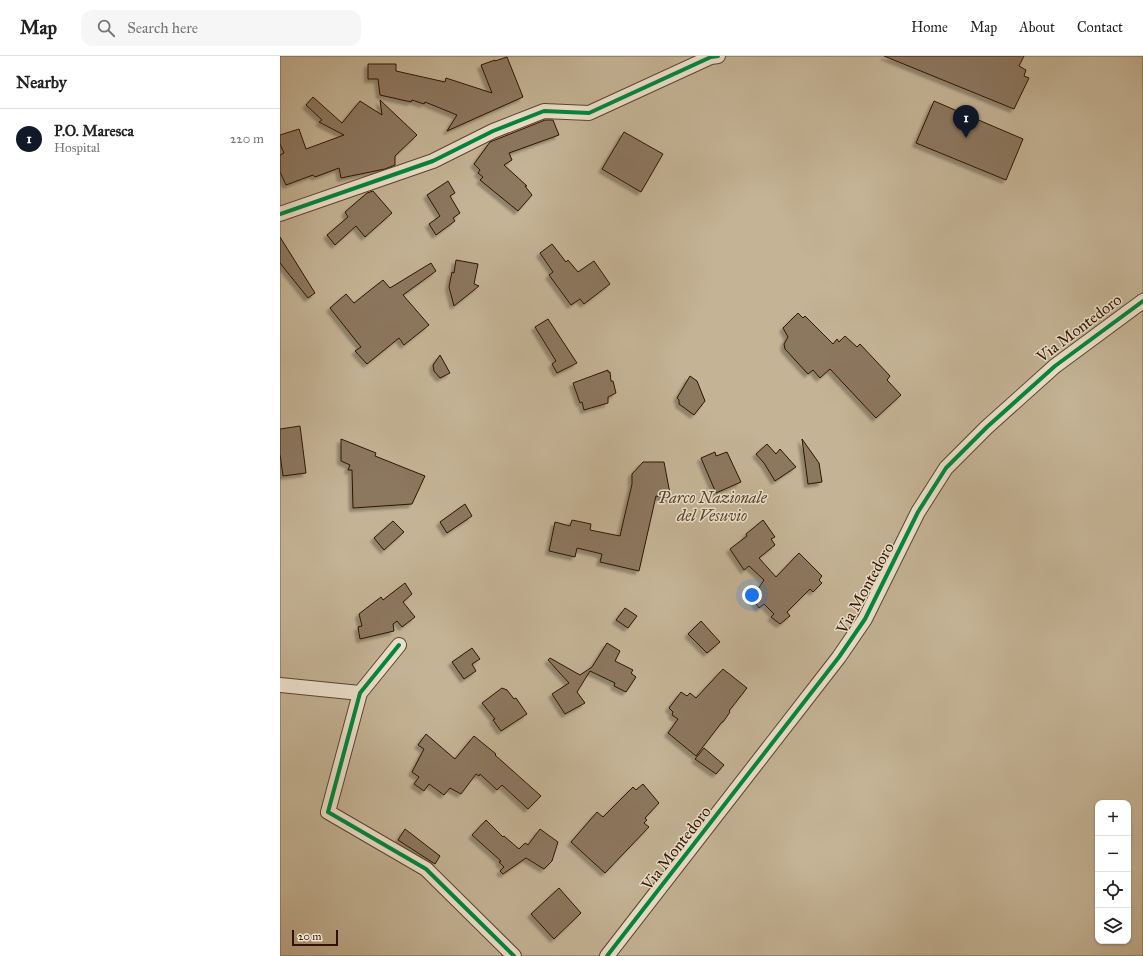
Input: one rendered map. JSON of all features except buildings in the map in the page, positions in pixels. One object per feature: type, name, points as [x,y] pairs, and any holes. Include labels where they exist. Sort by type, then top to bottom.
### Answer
[{"type":"street","points":[[280,214],[433,161],[493,131],[544,111],[589,113],[711,57],[718,56]]},
{"type":"street","name":"Via Montedoro","points":[[607,956],[839,657],[865,619],[918,512],[946,468],[988,427],[1055,366],[1143,301]]},
{"type":"street","points":[[399,645],[360,693],[328,812],[426,869],[514,956]]},
{"type":"street","points":[[280,685],[360,693]]},
{"type":"green space","name":"Parco Nazionale del Vesuvio","points":[[280,56],[1143,56],[1143,956],[280,956]]},
{"type":"cycle path","points":[[280,214],[433,161],[493,131],[544,111],[589,113],[711,57],[718,56]]},
{"type":"cycle path","points":[[607,956],[839,657],[865,619],[918,512],[946,468],[987,427],[1055,366],[1143,301]]},
{"type":"cycle path","points":[[399,645],[360,693],[328,812],[426,869],[514,956]]},
{"type":"place","name":"P.O. Maresca","points":[[966,138]]}]
